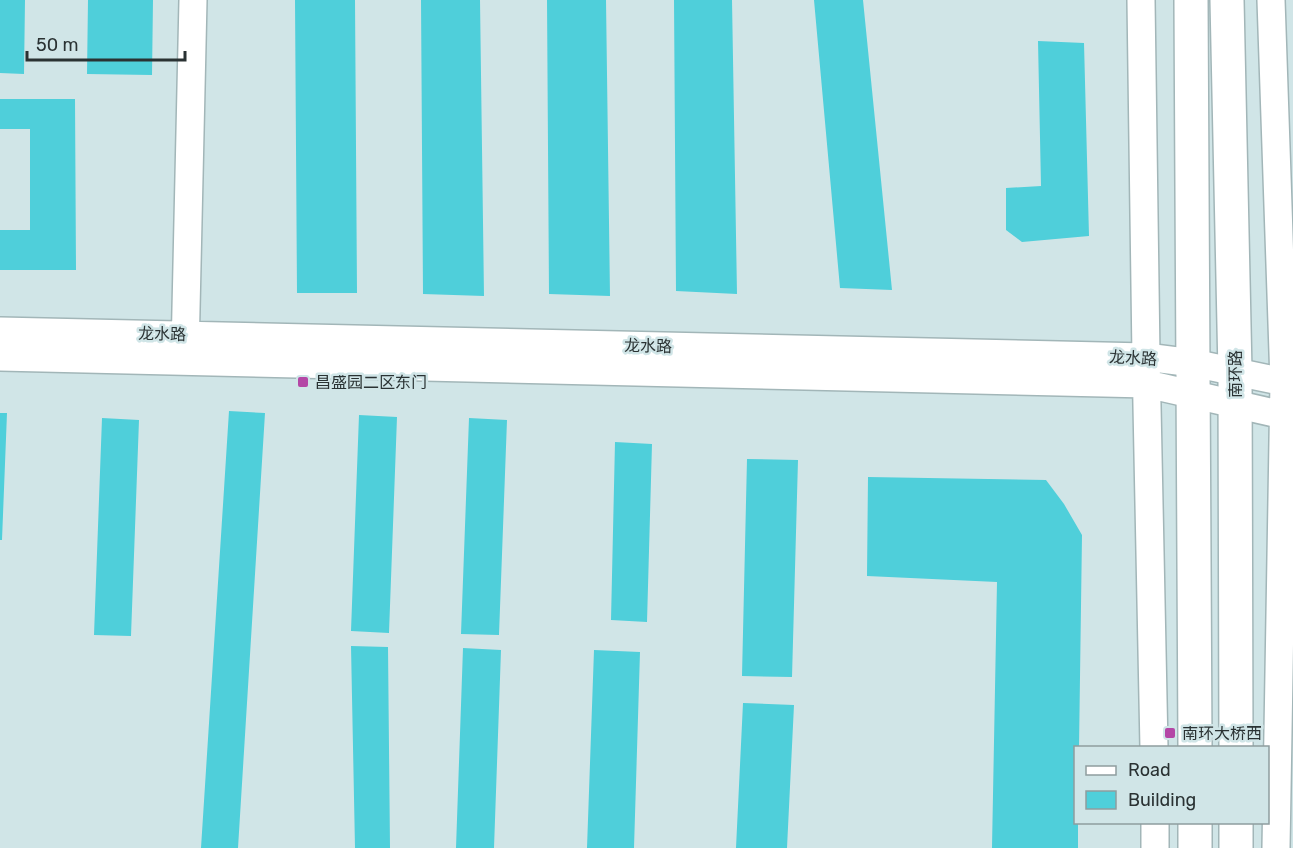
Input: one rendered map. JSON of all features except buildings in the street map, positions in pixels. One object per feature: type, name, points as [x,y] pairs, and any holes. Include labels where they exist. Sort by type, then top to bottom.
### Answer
[{"type":"main road","points":[[1191,0],[1194,746]]},
{"type":"main road","name":"南环路","points":[[1227,0],[1236,372],[1236,746]]},
{"type":"main road","points":[[1195,824],[1195,848]]},
{"type":"main road","points":[[1236,824],[1236,848]]},
{"type":"street","points":[[185,361],[193,0]]},
{"type":"street","points":[[1141,0],[1154,746]]},
{"type":"street","points":[[1271,0],[1283,43],[1288,382],[1276,848]]},
{"type":"street","name":"龙水路","points":[[0,331],[1146,357],[1193,379]]},
{"type":"street","name":"龙水路","points":[[0,357],[1147,384],[1236,372],[1288,382]]},
{"type":"street","points":[[1193,379],[1235,404],[1288,415]]},
{"type":"street","points":[[1155,824],[1155,848]]},
{"type":"place","name":"昌盛园二区东门","points":[[303,382]]},
{"type":"place","name":"南环大桥西","points":[[1170,733]]}]
